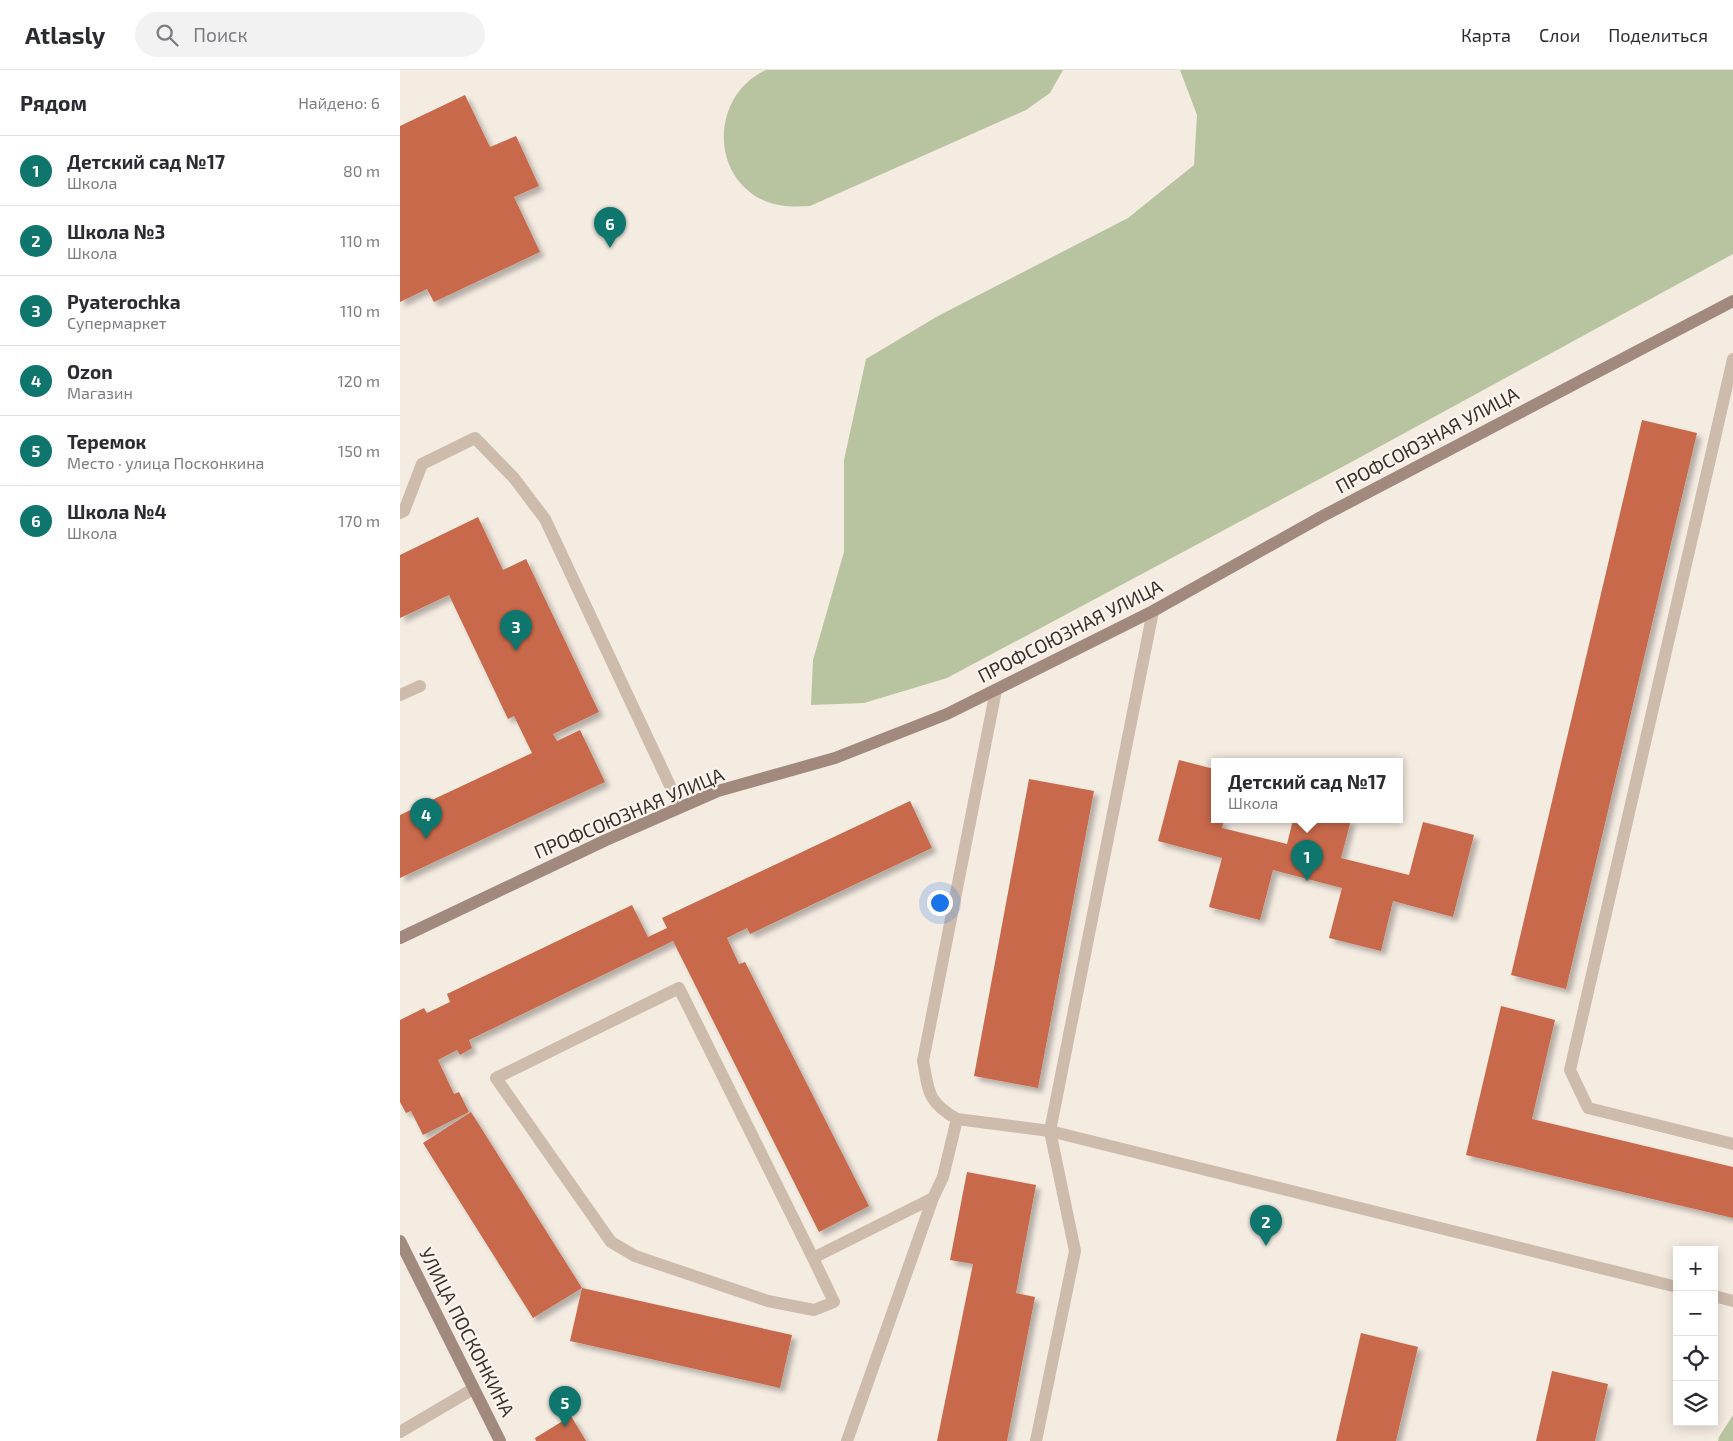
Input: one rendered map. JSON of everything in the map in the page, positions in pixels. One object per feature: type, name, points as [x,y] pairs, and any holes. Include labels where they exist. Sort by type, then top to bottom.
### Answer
[{"type":"street","name":"ПРОФСОЮЗНАЯ УЛИЦА","points":[[400,938],[718,791],[835,758],[947,714],[1153,610],[1321,517],[1733,302]]},
{"type":"street","name":"УЛИЦА ПОСКОНКИНА","points":[[400,1241],[500,1441]]},
{"type":"lane","points":[[1733,359],[1570,1070],[1588,1108],[1733,1144]]},
{"type":"lane","points":[[400,513],[404,511],[422,464],[475,438],[514,478],[545,519],[680,807]]},
{"type":"lane","points":[[1036,1441],[1075,1251],[1050,1131],[1153,610]]},
{"type":"lane","points":[[400,695],[420,686]]},
{"type":"lane","points":[[996,690],[923,1061],[930,1096],[943,1111],[957,1119],[1050,1131],[1673,1286]]},
{"type":"lane","points":[[679,988],[813,1258],[834,1302],[814,1310],[768,1301],[634,1256],[611,1242],[496,1078],[679,988]]},
{"type":"lane","points":[[847,1441],[933,1198],[943,1177],[957,1119]]},
{"type":"lane","points":[[813,1258],[933,1198]]},
{"type":"lane","points":[[1718,1297],[1733,1301]]},
{"type":"lane","points":[[400,1432],[473,1390]]},
{"type":"green space","points":[[766,70],[1063,70],[1050,93],[1026,110],[810,206],[798,206],[771,203],[746,189],[734,173],[726,155],[724,135],[727,115],[735,97],[748,81]]},
{"type":"green space","points":[[1180,70],[1733,70],[1733,254],[1357,459],[947,678],[864,703],[811,705],[813,660],[844,552],[844,460],[866,359],[938,316],[1128,218],[1194,165],[1197,115]]},
{"type":"green space","points":[[1733,1415],[1733,1441],[1718,1441],[1719,1437]]},
{"type":"building","points":[[465,95],[490,147],[516,136],[539,186],[514,197],[540,252],[434,302],[427,289],[400,302],[400,126]]},
{"type":"building","points":[[1642,420],[1697,433],[1566,989],[1511,975]]},
{"type":"building","points":[[478,517],[503,570],[526,559],[599,712],[553,734],[557,741],[580,730],[605,782],[400,878],[400,815],[532,753],[514,716],[508,719],[449,595],[400,618],[400,555]]},
{"type":"building","points":[[1179,760],[1211,768],[1211,823],[1223,823],[1222,828],[1287,844],[1292,823],[1350,823],[1341,858],[1409,875],[1423,822],[1474,835],[1453,917],[1393,901],[1381,951],[1329,938],[1342,888],[1273,870],[1260,920],[1209,907],[1222,858],[1158,841]]},
{"type":"building","points":[[1029,779],[1094,791],[1038,1088],[974,1076]]},
{"type":"building","points":[[910,801],[932,848],[750,934],[747,928],[727,938],[739,964],[745,962],[869,1206],[819,1232],[673,941],[469,1040],[472,1048],[460,1055],[457,1050],[438,1060],[454,1094],[459,1092],[469,1112],[423,1135],[411,1111],[406,1113],[400,1102],[400,1020],[424,1008],[427,1013],[450,1002],[447,994],[632,905],[648,937],[667,928],[662,918]]},
{"type":"building","points":[[1501,1006],[1555,1020],[1532,1119],[1733,1167],[1733,1218],[1466,1155]]},
{"type":"building","points":[[471,1112],[582,1288],[533,1318],[423,1143]]},
{"type":"building","points":[[967,1172],[1036,1185],[1016,1293],[1035,1297],[1007,1441],[937,1441],[973,1264],[950,1260]]},
{"type":"building","points":[[582,1288],[792,1335],[780,1388],[570,1341]]},
{"type":"building","points":[[1361,1333],[1418,1347],[1396,1441],[1336,1441]]},
{"type":"building","points":[[1552,1371],[1608,1384],[1595,1441],[1536,1441]]},
{"type":"building","points":[[571,1416],[586,1441],[536,1441],[535,1438]]},
{"type":"place","name":"Школа №4","points":[[610,248]]},
{"type":"place","name":"Pyaterochka","points":[[516,651]]},
{"type":"place","name":"Ozon","points":[[426,839]]},
{"type":"place","name":"Детский сад №17","points":[[1307,881]]},
{"type":"place","name":"Школа №3","points":[[1266,1246]]},
{"type":"place","name":"Теремок","points":[[565,1427]]}]
